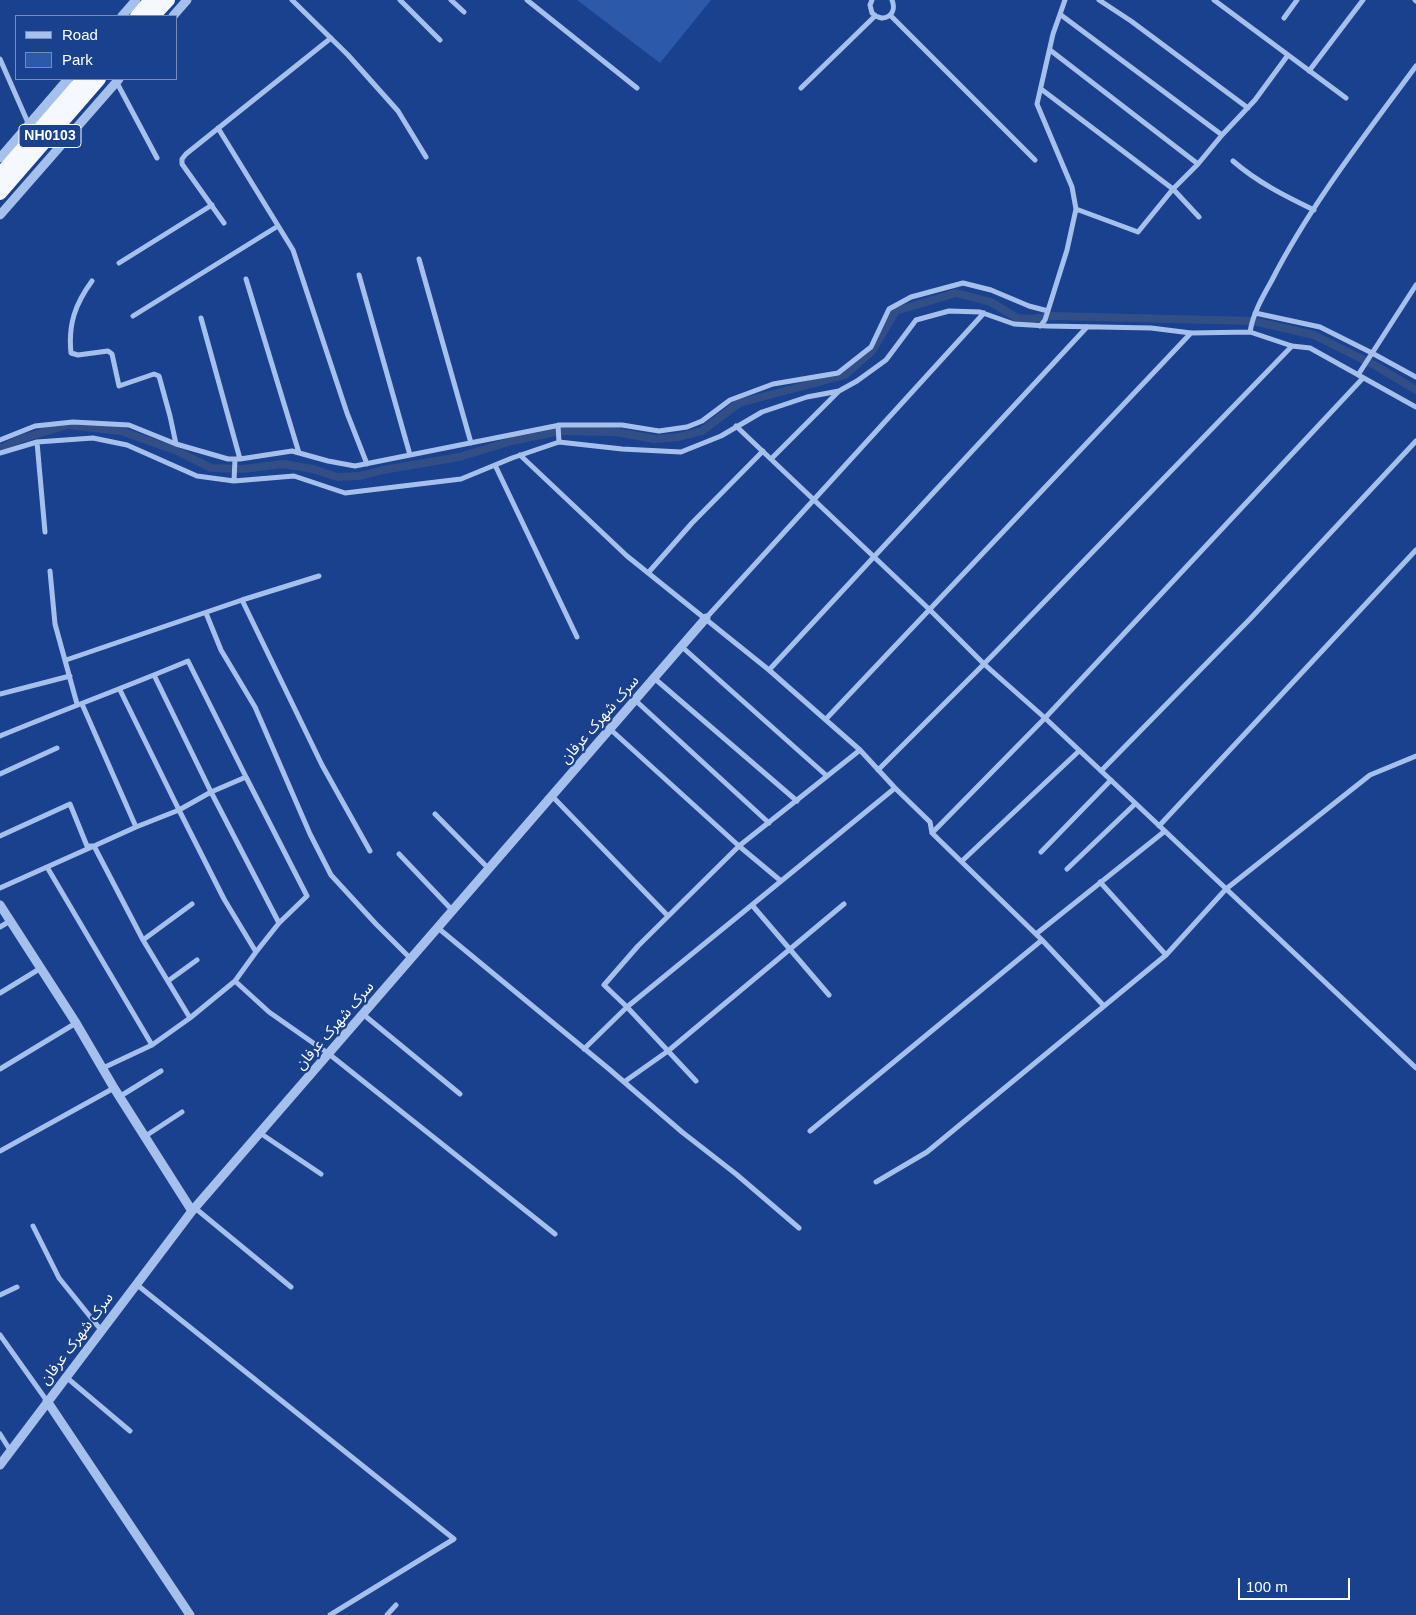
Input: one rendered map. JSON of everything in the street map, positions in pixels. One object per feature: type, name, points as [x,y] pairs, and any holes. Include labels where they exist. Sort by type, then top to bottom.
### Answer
[{"type":"highway","points":[[138,15],[151,0]]},
{"type":"highway","points":[[155,15],[168,0]]},
{"type":"highway","name":"NH0103","points":[[0,175],[82,80]]},
{"type":"highway","name":"NH0103","points":[[0,193],[98,80]]},
{"type":"street","points":[[123,15],[136,0]]},
{"type":"street","points":[[174,15],[187,0]]},
{"type":"street","points":[[292,0],[331,38],[398,111],[426,157]]},
{"type":"street","points":[[400,0],[440,40]]},
{"type":"street","points":[[451,0],[464,12]]},
{"type":"street","points":[[527,0],[637,88]]},
{"type":"street","points":[[872,0],[870,9],[875,16],[882,18],[890,15],[894,8],[892,0]]},
{"type":"street","points":[[1040,326],[1045,320],[1067,250],[1076,209],[1072,187],[1037,104],[1065,0]]},
{"type":"street","points":[[1099,0],[1131,21],[1248,108]]},
{"type":"street","points":[[1214,0],[1346,98]]},
{"type":"street","points":[[1284,18],[1297,0]]},
{"type":"street","points":[[1309,71],[1363,0]]},
{"type":"street","points":[[1061,14],[1222,135]]},
{"type":"street","points":[[890,15],[1035,160]]},
{"type":"street","points":[[801,88],[875,16]]},
{"type":"street","points":[[224,223],[182,161],[186,154],[331,38]]},
{"type":"street","points":[[1050,50],[1198,164]]},
{"type":"street","points":[[1076,209],[1138,232],[1173,189],[1248,108],[1288,55]]},
{"type":"street","points":[[0,59],[29,124]]},
{"type":"street","points":[[1250,329],[1255,313],[1284,256],[1314,210],[1416,66]]},
{"type":"street","points":[[0,158],[67,80]]},
{"type":"street","points":[[0,215],[116,80],[157,158]]},
{"type":"street","points":[[1041,89],[1173,189],[1199,217]]},
{"type":"street","points":[[218,128],[293,250],[347,413],[367,464]]},
{"type":"street","points":[[1233,161],[1244,171],[1271,188],[1314,210]]},
{"type":"street","points":[[120,263],[212,205]]},
{"type":"street","points":[[133,316],[278,226]]},
{"type":"street","points":[[420,259],[471,443]]},
{"type":"street","points":[[359,275],[410,455]]},
{"type":"street","points":[[246,279],[299,453]]},
{"type":"street","points":[[92,282],[73,315],[69,336],[71,353],[78,355],[108,351],[112,354],[120,386],[154,374],[159,376],[176,444]]},
{"type":"street","points":[[0,440],[35,426],[73,422],[129,425],[176,444],[228,459],[292,451],[328,462],[355,466],[558,425],[622,425],[660,431],[687,427],[702,421],[730,400],[773,384],[838,373],[871,347],[889,309],[911,297],[963,283],[991,290],[1029,306],[1048,311]]},
{"type":"street","points":[[932,833],[1045,718],[1360,376],[1372,353],[1416,285]]},
{"type":"street","points":[[771,459],[839,391],[857,381],[886,360],[916,320],[949,311],[984,313],[1014,324],[1040,326],[1151,328],[1191,333],[1250,329],[1292,346],[1310,348],[1416,407]]},
{"type":"street","points":[[706,618],[984,313]]},
{"type":"street","points":[[1255,313],[1320,327],[1416,377]]},
{"type":"street","points":[[201,318],[238,459],[234,481]]},
{"type":"street","points":[[769,670],[1087,327]]},
{"type":"street","points":[[826,719],[1191,333]]},
{"type":"street","points":[[878,770],[984,664],[1292,346]]},
{"type":"street","points":[[0,453],[37,442],[93,438],[127,445],[197,476],[234,481],[294,476],[345,493],[461,479],[520,455],[559,442],[622,449],[681,452],[721,436],[762,412],[807,397],[839,391]]},
{"type":"street","points":[[558,425],[559,442]]},
{"type":"street","points":[[736,426],[874,556],[984,664],[1102,771],[1416,1068]]},
{"type":"street","points":[[1102,771],[1250,619],[1416,441]]},
{"type":"street","points":[[37,442],[45,532]]},
{"type":"street","points":[[648,573],[692,523],[763,451]]},
{"type":"street","points":[[520,455],[627,556],[769,670],[860,750],[930,822],[932,833],[1042,940],[1104,1006]]},
{"type":"street","points":[[496,465],[577,637]]},
{"type":"street","points":[[1160,826],[1416,550]]},
{"type":"street","points":[[50,571],[55,624],[70,676],[80,704],[136,827]]},
{"type":"street","points":[[66,660],[319,576]]},
{"type":"street","points":[[242,600],[322,765],[370,851]]},
{"type":"street","points":[[206,614],[221,650],[255,707],[310,834],[331,875],[411,959]]},
{"type":"street","name":"سرک شهرک عرفان","points":[[0,1465],[193,1210],[364,1015],[706,618]]},
{"type":"street","points":[[681,646],[827,776]]},
{"type":"street","points":[[0,736],[120,690],[188,661],[307,896],[279,923],[235,981],[190,1018],[152,1045],[102,1068]]},
{"type":"street","points":[[154,675],[211,792],[279,923]]},
{"type":"street","points":[[0,694],[70,676]]},
{"type":"street","points":[[654,678],[797,801]]},
{"type":"street","points":[[120,690],[224,899],[256,952]]},
{"type":"street","points":[[635,700],[769,823]]},
{"type":"street","points":[[610,729],[739,846],[781,881]]},
{"type":"street","points":[[0,774],[57,748]]},
{"type":"street","points":[[696,1081],[627,1006],[604,985],[668,916],[739,846],[860,750]]},
{"type":"street","points":[[962,861],[1079,751]]},
{"type":"street","points":[[876,1182],[927,1152],[1166,955],[1226,890],[1370,775],[1416,756]]},
{"type":"street","points":[[0,888],[136,827],[179,810],[211,792],[246,777]]},
{"type":"street","points":[[1041,852],[1111,780]]},
{"type":"street","points":[[584,1049],[627,1006],[895,788]]},
{"type":"street","points":[[552,796],[668,916]]},
{"type":"street","points":[[0,836],[70,804],[87,846],[94,846]]},
{"type":"street","points":[[1068,869],[1135,804]]},
{"type":"street","points":[[435,814],[489,869]]},
{"type":"street","points":[[1036,934],[1165,831]]},
{"type":"street","points":[[94,846],[143,940],[190,1018]]},
{"type":"street","points":[[399,854],[452,911]]},
{"type":"street","points":[[47,867],[152,1045]]},
{"type":"street","points":[[1100,882],[1166,955]]},
{"type":"street","points":[[143,940],[192,904]]},
{"type":"street","points":[[624,1082],[668,1051],[844,904]]},
{"type":"street","points":[[0,905],[76,1023],[144,1137],[193,1210],[290,1286]]},
{"type":"street","points":[[752,905],[829,995]]},
{"type":"street","points":[[0,927],[10,921]]},
{"type":"street","points":[[438,928],[799,1228]]},
{"type":"street","points":[[810,1131],[1042,940]]},
{"type":"street","points":[[168,981],[197,960]]},
{"type":"street","points":[[0,993],[41,968]]},
{"type":"street","points":[[235,981],[269,1012],[329,1054],[555,1234]]},
{"type":"street","points":[[364,1015],[460,1094]]},
{"type":"street","points":[[0,1069],[76,1023]]},
{"type":"street","points":[[119,1097],[162,1071]]},
{"type":"street","points":[[0,1150],[114,1088]]},
{"type":"street","points":[[144,1137],[182,1112]]},
{"type":"street","points":[[260,1133],[321,1174]]},
{"type":"street","points":[[33,1226],[59,1278],[101,1330]]},
{"type":"street","points":[[136,1284],[454,1539],[330,1615]]},
{"type":"street","points":[[0,1295],[18,1287]]},
{"type":"street","points":[[0,1335],[47,1401],[190,1615]]},
{"type":"street","points":[[66,1376],[130,1431]]},
{"type":"street","points":[[0,1434],[10,1450]]},
{"type":"street","points":[[387,1615],[396,1605]]},
{"type":"green space","points":[[577,0],[711,0],[660,63]]},
{"type":"waterway","points":[[0,449],[21,439],[67,425],[121,431],[177,451],[211,468],[243,469],[283,464],[313,469],[337,477],[360,476],[383,470],[459,457],[512,441],[560,431],[616,432],[655,439],[679,437],[702,431],[739,403],[845,375],[872,351],[896,311],[956,293],[991,302],[1017,318],[1031,319],[1053,316],[1253,321],[1314,335],[1376,366],[1416,390]]}]
